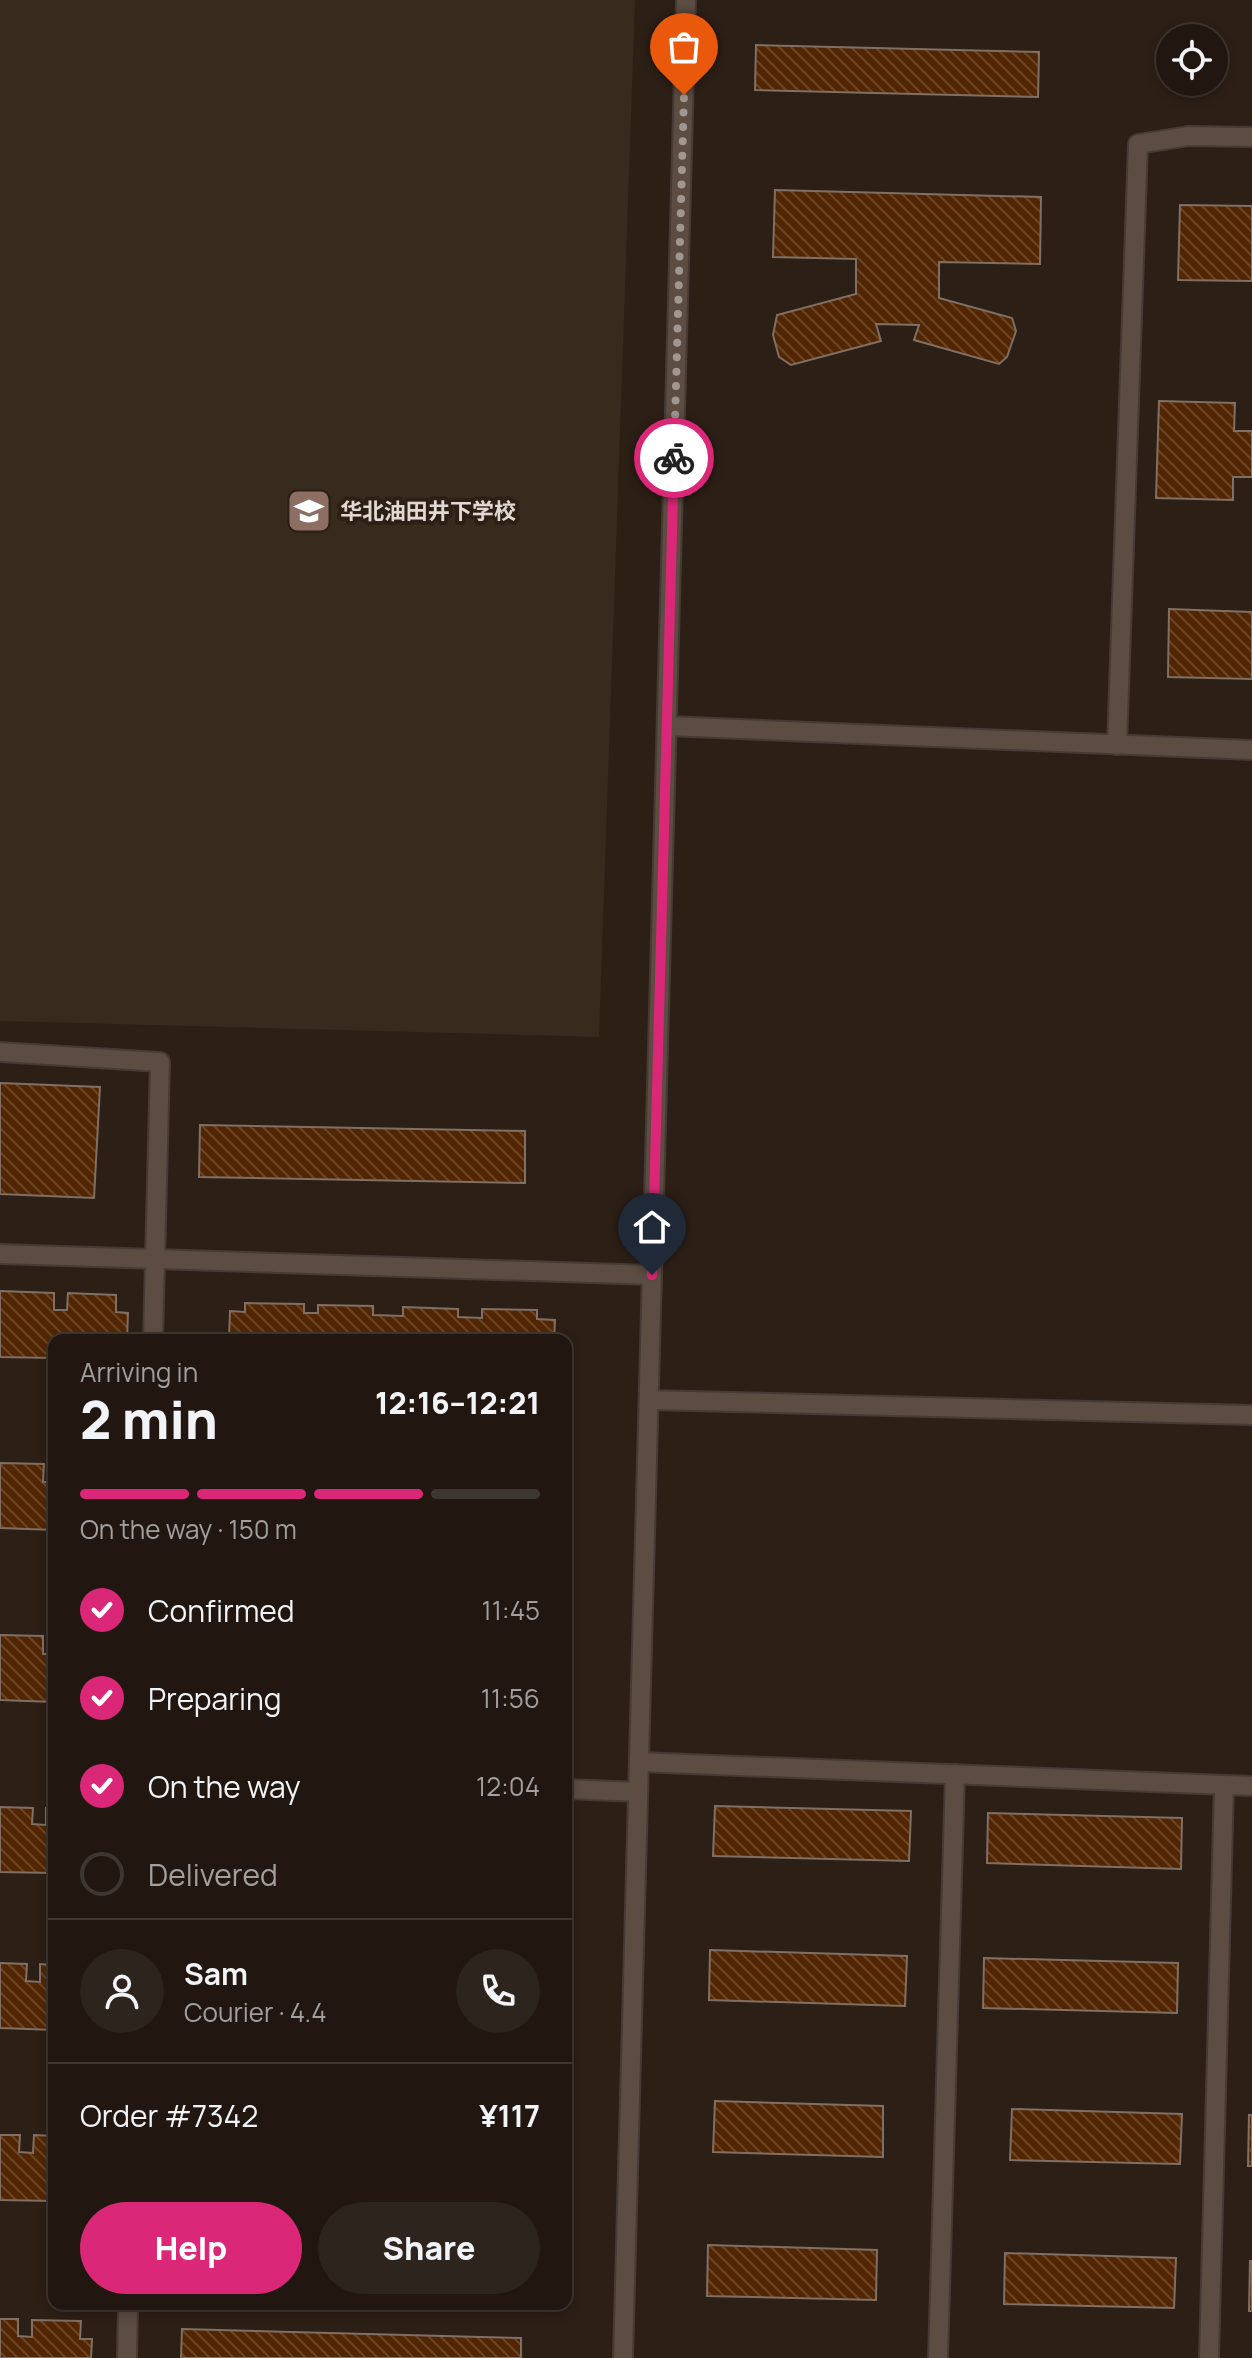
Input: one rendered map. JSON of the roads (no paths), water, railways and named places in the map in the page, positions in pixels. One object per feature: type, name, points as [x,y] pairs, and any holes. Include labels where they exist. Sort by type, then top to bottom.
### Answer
[{"type":"lane","points":[[623,2358],[686,0]]},
{"type":"lane","points":[[1117,745],[1138,144],[1189,136],[1252,137]]},
{"type":"lane","points":[[667,726],[1252,750]]},
{"type":"lane","points":[[0,1052],[160,1062],[153,1334]]},
{"type":"lane","points":[[0,1254],[652,1275]]},
{"type":"lane","points":[[649,1400],[1252,1415]]},
{"type":"lane","points":[[639,1762],[1252,1786]]},
{"type":"lane","points":[[938,2358],[955,1774]]},
{"type":"lane","points":[[1209,2358],[1224,1785]]},
{"type":"lane","points":[[572,1789],[638,1792]]},
{"type":"lane","points":[[127,2358],[128,2310]]},
{"type":"place","name":"华北油田井下学校","points":[[309,511]]}]
